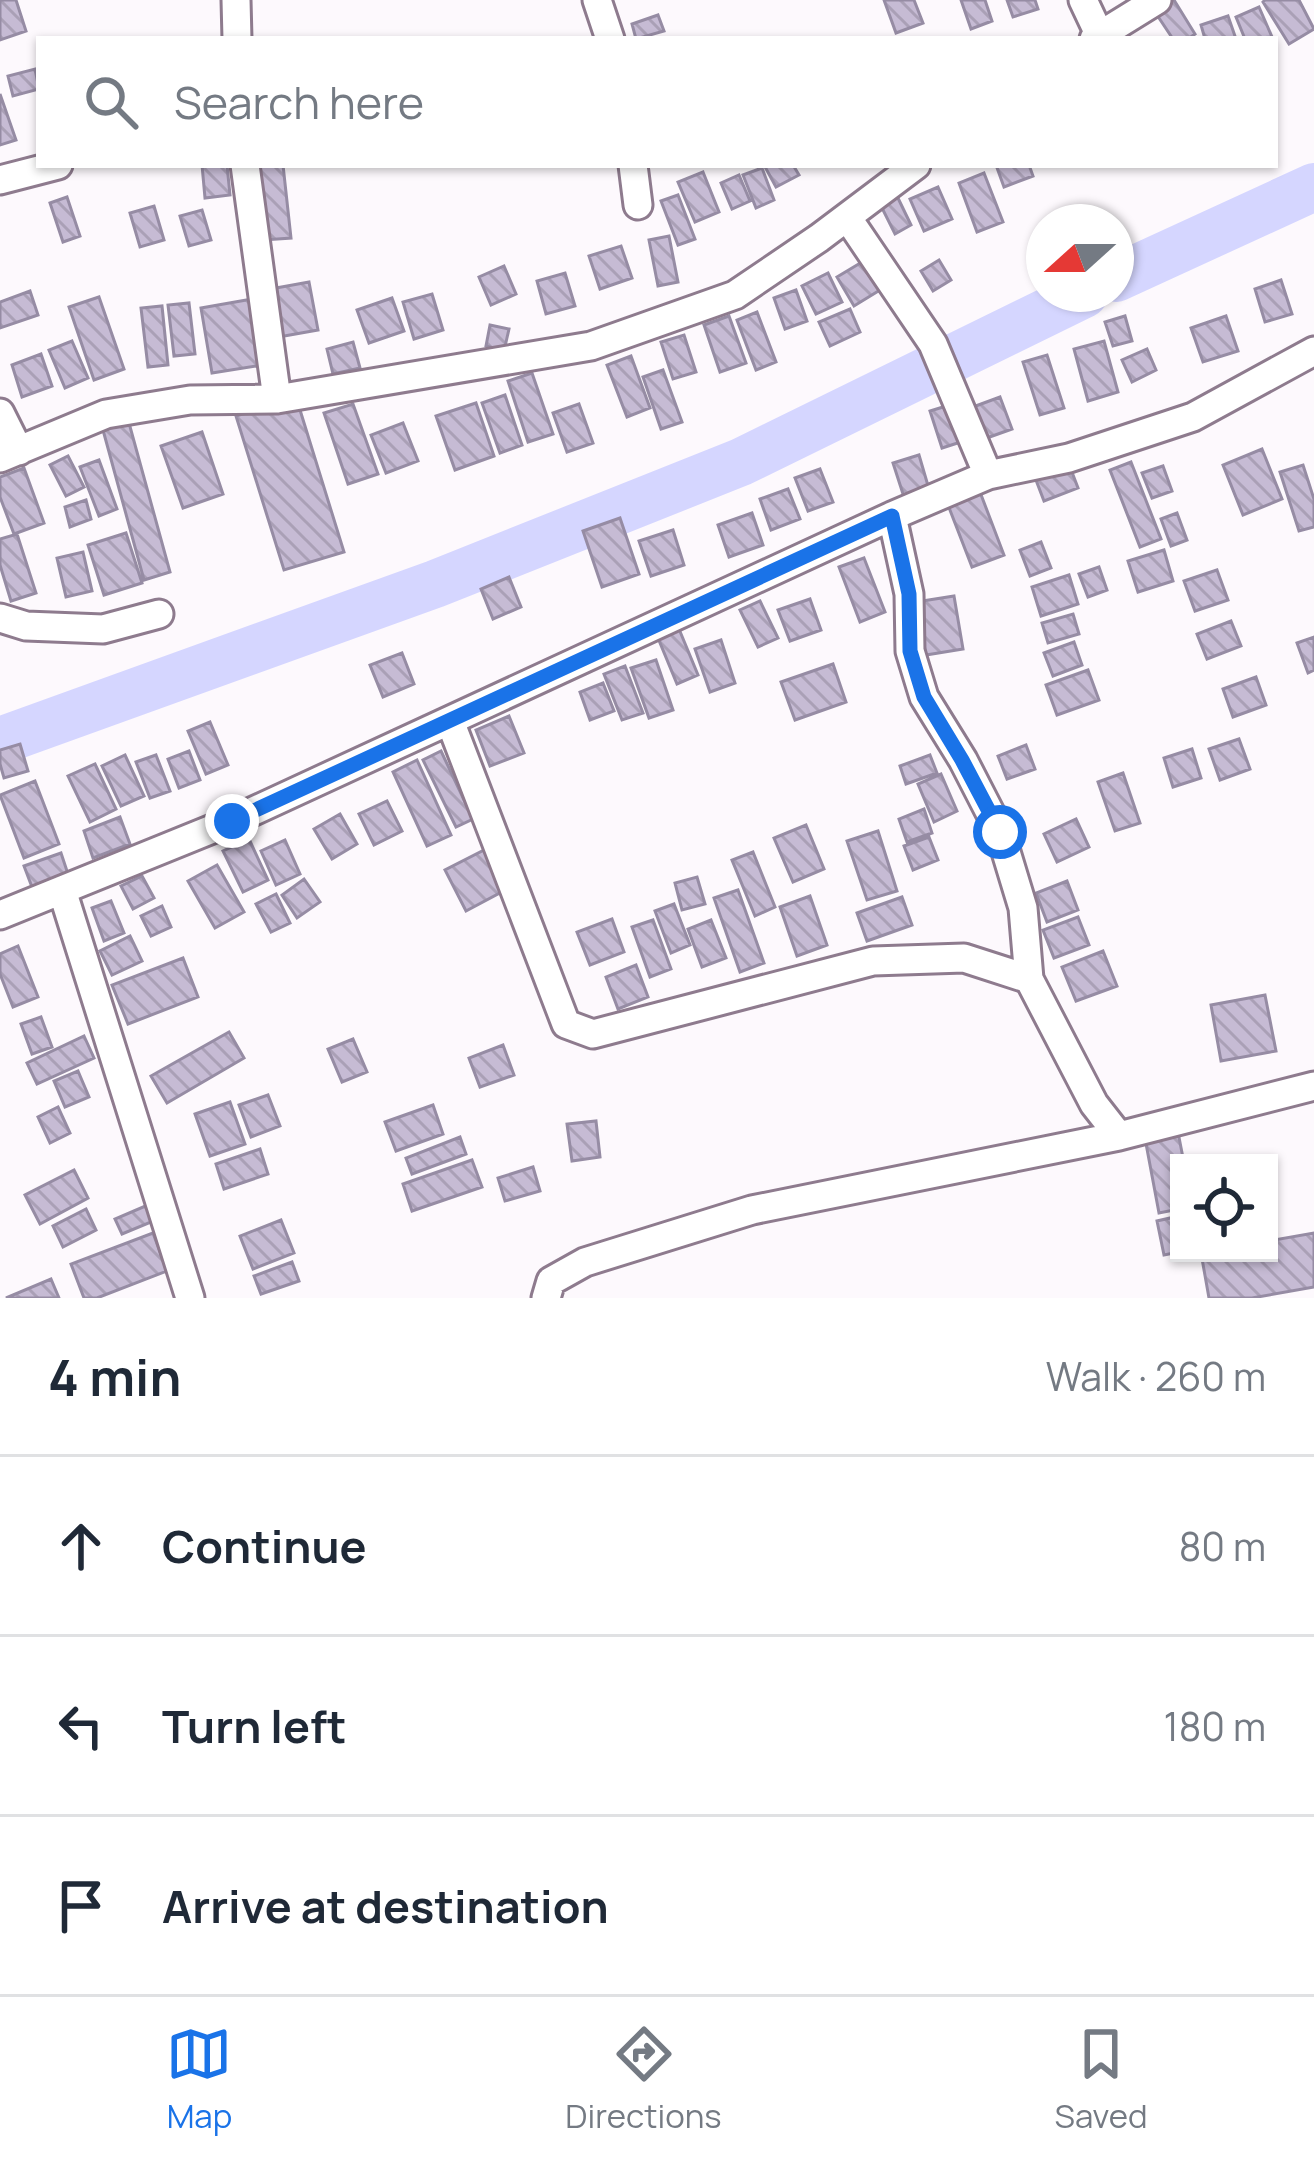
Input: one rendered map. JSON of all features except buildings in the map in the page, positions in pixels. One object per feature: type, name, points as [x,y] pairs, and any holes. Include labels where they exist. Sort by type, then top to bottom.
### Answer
[{"type":"street","points":[[236,0],[237,36]]},
{"type":"street","points":[[597,0],[609,36]]},
{"type":"street","points":[[1083,0],[1097,36]]},
{"type":"street","points":[[1099,36],[1157,0]]},
{"type":"street","points":[[0,180],[46,168]]},
{"type":"street","points":[[245,168],[277,399]]},
{"type":"street","points":[[633,168],[638,205]]},
{"type":"street","points":[[0,413],[9,454],[106,414],[190,400],[277,399],[591,346],[735,295],[912,168]]},
{"type":"street","points":[[847,217],[933,344],[988,475]]},
{"type":"street","points":[[0,915],[232,821],[892,516],[988,475],[1069,458],[1193,418],[1314,351]]},
{"type":"street","points":[[892,516],[909,594],[910,651],[924,697],[1000,832],[1023,908],[1029,979],[1094,1104],[1119,1136]]},
{"type":"street","points":[[0,618],[26,626],[103,629],[159,614]]},
{"type":"street","points":[[450,721],[566,1024],[592,1034],[873,961],[964,958],[1029,979]]},
{"type":"street","points":[[62,890],[190,1298]]},
{"type":"street","points":[[546,1298],[551,1281],[585,1262],[752,1210],[1119,1136],[1314,1086]]},
{"type":"waterway","points":[[1134,270],[1314,187]]},
{"type":"waterway","points":[[0,741],[435,584],[741,462],[1047,312]]},
{"type":"route","points":[[232,821],[892,516],[909,594],[910,651],[924,697],[1000,832]]}]
